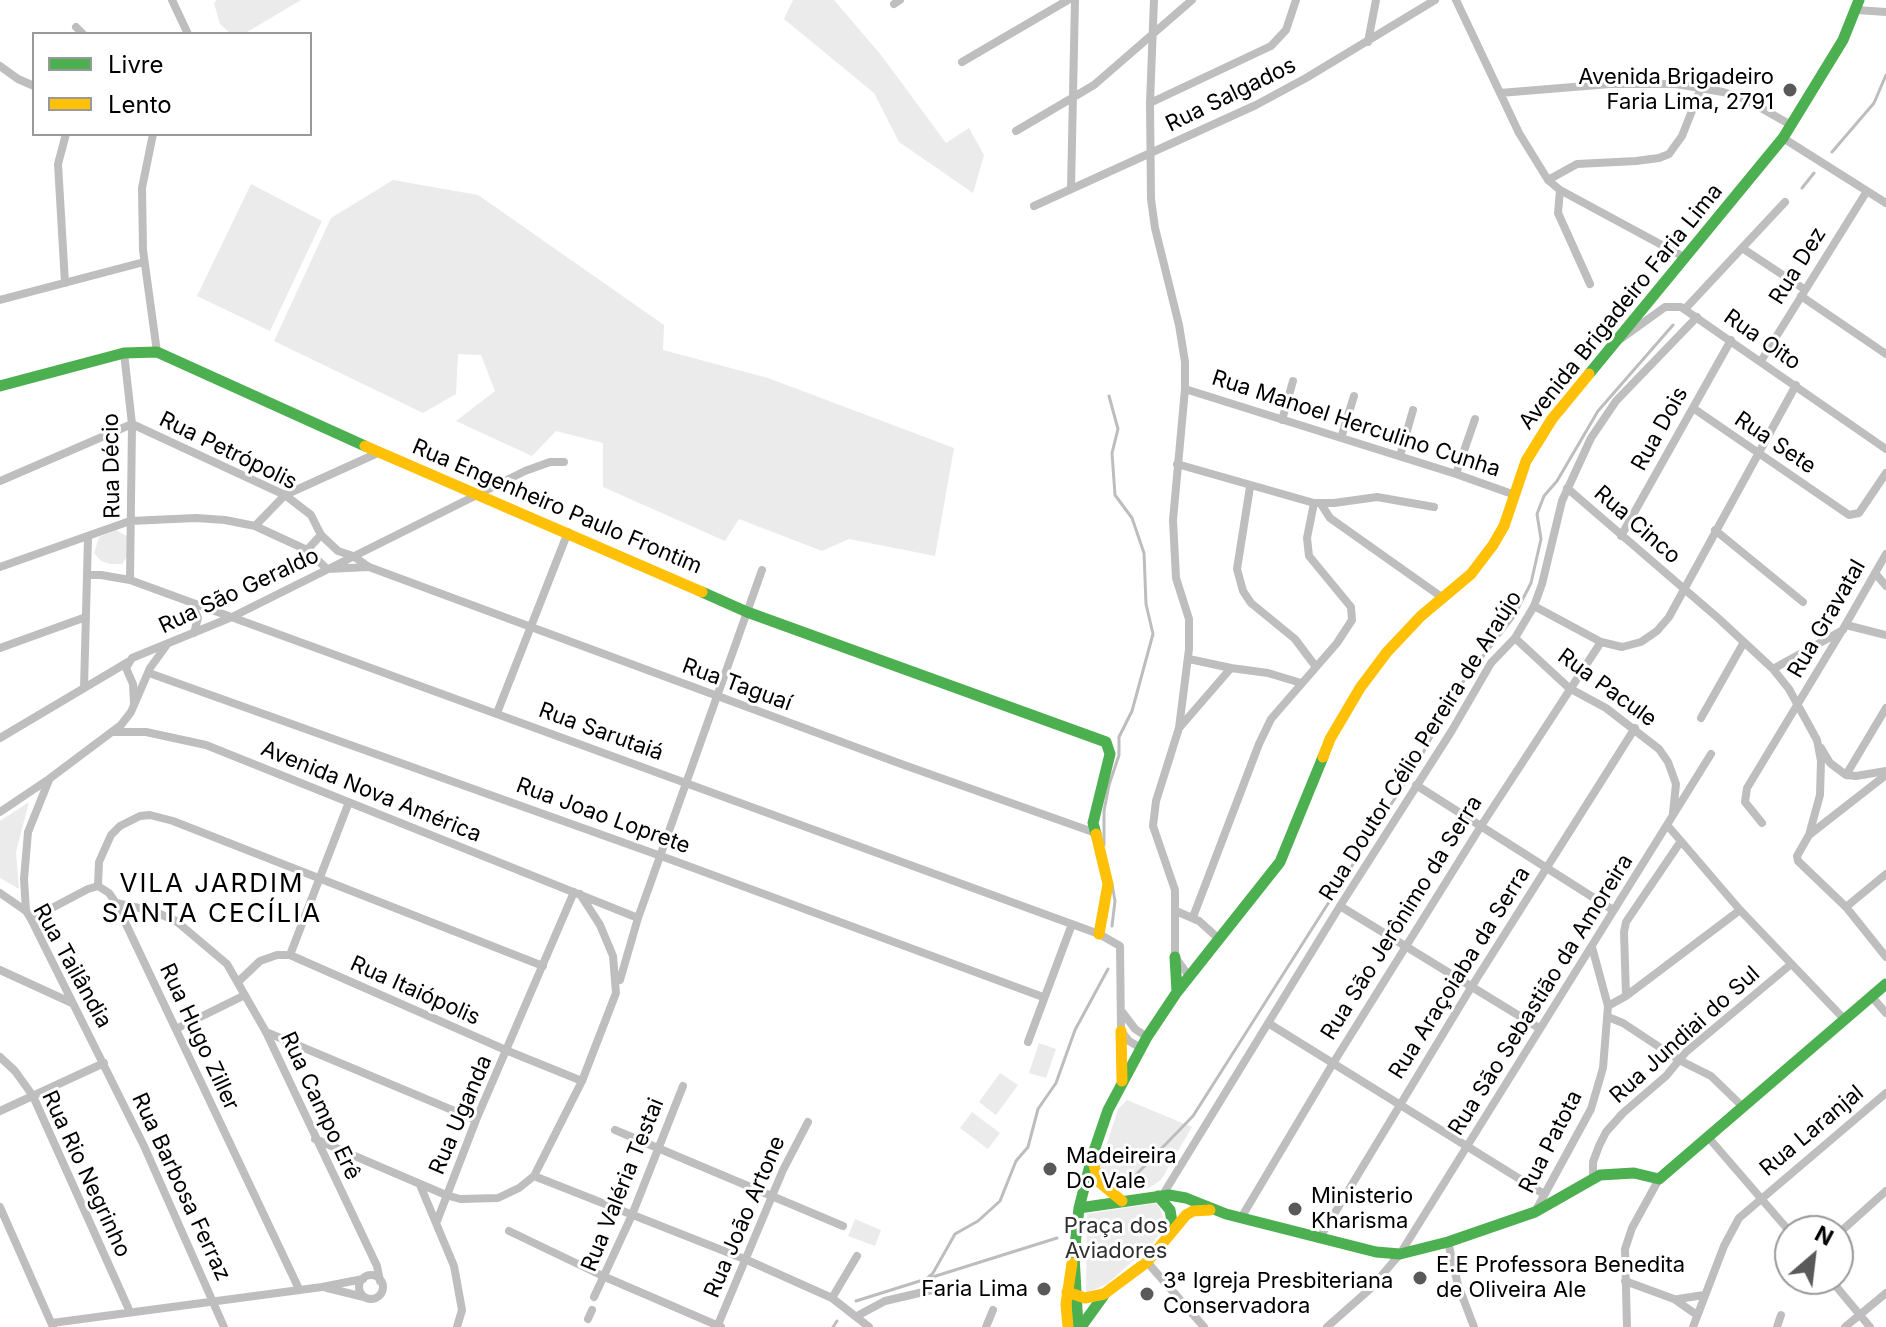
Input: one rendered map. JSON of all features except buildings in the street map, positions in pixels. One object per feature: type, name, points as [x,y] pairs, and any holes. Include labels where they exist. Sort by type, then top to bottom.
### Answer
[{"type":"street","points":[[172,0],[187,32]]},
{"type":"street","points":[[962,62],[1068,0]]},
{"type":"street","points":[[1071,189],[1075,0]]},
{"type":"street","points":[[1154,0],[1149,154],[1155,228],[1183,344],[1185,389],[1173,509],[1176,578],[1189,619],[1189,659],[1179,728],[1153,820],[1154,833],[1173,880],[1177,992]]},
{"type":"street","points":[[1016,131],[1108,74],[1192,0]]},
{"type":"street","points":[[1150,103],[1271,46],[1286,30],[1296,0]]},
{"type":"street","points":[[1368,42],[1376,0]]},
{"type":"street","name":"Rua Salgados","points":[[1034,206],[1256,105],[1435,0]]},
{"type":"street","points":[[1456,0],[1519,133],[1548,180],[1560,190],[1684,257]]},
{"type":"street","points":[[1858,5],[1886,12]]},
{"type":"street","name":"Avenida Brigadeiro Faria Lima","points":[[1068,1327],[1079,1208],[1092,1157],[1108,1110],[1144,1042],[1189,976],[1280,862],[1330,739],[1360,688],[1387,652],[1421,616],[1471,574],[1493,545],[1526,461],[1537,443],[1614,341],[1783,138],[1843,40],[1858,5]]},
{"type":"street","points":[[76,27],[81,32]]},
{"type":"street","points":[[0,66],[32,85]]},
{"type":"street","points":[[1500,93],[1653,82],[1701,88],[1745,99],[1791,125]]},
{"type":"street","points":[[1548,180],[1577,164],[1647,160],[1669,154],[1682,136],[1701,88]]},
{"type":"street","points":[[65,136],[58,164],[65,283]]},
{"type":"street","points":[[152,136],[142,188],[144,262],[157,352]]},
{"type":"street","points":[[1783,138],[1886,203]]},
{"type":"street","points":[[1560,190],[1558,213],[1590,284]]},
{"type":"street","name":"Rua Dez","points":[[1761,361],[1867,191]]},
{"type":"street","points":[[1614,341],[1631,333],[1665,307],[1685,309],[1785,202]]},
{"type":"street","points":[[1742,248],[1886,354]]},
{"type":"street","points":[[0,300],[144,262]]},
{"type":"street","name":"Rua Oito","points":[[1685,309],[1886,449]]},
{"type":"street","name":"Rua Doutor Célio Pereira de Araújo","points":[[1160,1196],[1451,732],[1491,663],[1515,638],[1534,606],[1542,584],[1554,525],[1567,488],[1591,438],[1616,401],[1697,317]]},
{"type":"street","name":"Rua Dois","points":[[1621,536],[1731,340]]},
{"type":"street","name":"Rua Engenheiro Paulo Frontim","points":[[0,386],[124,353],[157,352],[476,496],[568,532],[747,612],[1098,739],[1109,746],[1110,754],[1093,832]]},
{"type":"street","name":"Rua Décio","points":[[124,353],[132,424],[130,580]]},
{"type":"street","points":[[1282,420],[1293,381]]},
{"type":"street","points":[[1534,606],[1601,642],[1622,647],[1641,642],[1669,617],[1796,385]]},
{"type":"street","name":"Rua Manoel Herculino Cunha","points":[[1185,389],[1515,495]]},
{"type":"street","points":[[1341,438],[1354,396]]},
{"type":"street","name":"Rua Sete","points":[[1693,408],[1849,515],[1859,513],[1886,473]]},
{"type":"street","points":[[1400,456],[1413,410]]},
{"type":"street","points":[[1456,474],[1475,419]]},
{"type":"street","name":"Rua Petrópolis","points":[[0,481],[132,424],[285,495],[311,515],[321,535]]},
{"type":"street","points":[[255,526],[285,495],[380,452]]},
{"type":"street","name":"Rua São Geraldo","points":[[138,657],[232,617],[525,471],[550,462],[564,462]]},
{"type":"street","points":[[1177,464],[1250,487],[1317,503],[1377,497],[1434,507]]},
{"type":"street","points":[[1250,487],[1237,569],[1243,591],[1251,603],[1295,639],[1316,667]]},
{"type":"street","name":"Rua Cinco","points":[[1567,488],[1773,669],[1799,703],[1817,740]]},
{"type":"street","points":[[1317,503],[1330,518],[1443,598]]},
{"type":"street","points":[[1193,917],[1271,719],[1348,630],[1351,607],[1309,556],[1307,538],[1317,503]]},
{"type":"street","points":[[0,567],[130,521],[196,518],[255,526],[307,550],[327,569]]},
{"type":"street","points":[[1715,530],[1803,602]]},
{"type":"street","points":[[497,713],[568,532]]},
{"type":"street","points":[[307,550],[321,535]]},
{"type":"street","name":"Rua São Geraldo","points":[[321,535],[338,551],[353,556]]},
{"type":"street","points":[[84,688],[88,538]]},
{"type":"street","name":"Rua Taguaí","points":[[353,556],[369,567],[532,628],[1093,832]]},
{"type":"street","name":"Rua Gravatal","points":[[1762,823],[1748,810],[1744,794],[1885,556]]},
{"type":"street","name":"Rua Taguaí","points":[[327,569],[369,567]]},
{"type":"street","points":[[315,1139],[460,1199],[490,1200],[519,1188],[534,1176],[582,1081],[616,993],[638,918],[762,570]]},
{"type":"street","points":[[1875,573],[1886,586]]},
{"type":"street","name":"Rua Sarutaiá","points":[[88,575],[130,580],[1099,934]]},
{"type":"street","points":[[192,603],[198,618],[194,633]]},
{"type":"street","points":[[0,648],[86,617]]},
{"type":"street","points":[[1773,669],[1844,627],[1886,635]]},
{"type":"street","name":"Rua Pacule","points":[[1515,638],[1569,688],[1606,708],[1659,749],[1668,762],[1676,784],[1670,822]]},
{"type":"street","name":"Rua São Jerônimo da Serra","points":[[1241,1218],[1481,826],[1601,642]]},
{"type":"street","points":[[1701,718],[1744,642]]},
{"type":"street","points":[[100,678],[130,677],[139,680],[167,646]]},
{"type":"street","points":[[0,738],[128,662],[138,657],[145,659],[148,672],[133,707],[114,732],[0,812]]},
{"type":"street","points":[[1189,659],[1281,676],[1301,683]]},
{"type":"street","points":[[128,662],[126,668],[130,677],[135,723],[146,732]]},
{"type":"street","points":[[1179,728],[1231,668]]},
{"type":"street","name":"Rua Joao Loprete","points":[[148,672],[1043,997]]},
{"type":"street","points":[[1846,775],[1886,708]]},
{"type":"street","name":"Rua Araçoiaba da Serra","points":[[1319,1239],[1472,986],[1635,728]]},
{"type":"street","name":"Avenida Nova América","points":[[114,732],[146,732],[206,745],[638,918]]},
{"type":"street","points":[[1817,740],[1830,763],[1846,775],[1886,773]]},
{"type":"street","points":[[1809,835],[1820,795],[1817,740]]},
{"type":"street","name":"Rua São Sebastião da Amoreira","points":[[1327,1327],[1370,1289],[1400,1254],[1711,754]]},
{"type":"street","points":[[1886,773],[1809,835],[1797,858],[1846,907],[1886,957]]},
{"type":"street","points":[[49,779],[28,832],[24,879],[28,915],[98,886],[99,862],[111,835],[130,819],[150,815],[247,848],[543,966]]},
{"type":"street","points":[[1416,785],[1613,910]]},
{"type":"street","points":[[36,788],[38,807]]},
{"type":"street","points":[[239,981],[260,961],[277,955],[290,955],[349,802]]},
{"type":"street","points":[[1670,822],[1681,841],[1740,910],[1845,1020]]},
{"type":"street","points":[[1093,832],[1108,884],[1099,934],[1120,946],[1122,1082]]},
{"type":"street","points":[[1626,996],[1626,922],[1681,841]]},
{"type":"street","points":[[1846,907],[1886,874]]},
{"type":"street","name":"Rua Hugo Ziller","points":[[98,886],[116,903],[299,1289]]},
{"type":"street","name":"Rua Tailândia","points":[[0,893],[28,915],[104,1063]]},
{"type":"street","points":[[577,893],[600,925],[613,956],[616,993]]},
{"type":"street","name":"Rua Uganda","points":[[437,1221],[476,1120],[577,893]]},
{"type":"street","name":"Rua Campo Erê","points":[[116,903],[153,911],[176,921],[227,964],[239,981],[377,1266],[380,1281]]},
{"type":"street","points":[[1340,906],[1539,1028]]},
{"type":"street","points":[[1608,1006],[1626,996],[1740,910]]},
{"type":"street","points":[[1176,911],[1193,917],[1219,939]]},
{"type":"street","points":[[1028,1042],[1072,924]]},
{"type":"street","name":"Rua Patota","points":[[1535,1212],[1591,1109],[1603,1068],[1608,1006],[1605,985],[1592,947]]},
{"type":"street","name":"Rua Itaiópolis","points":[[290,955],[582,1081]]},
{"type":"street","points":[[1175,957],[1189,976]]},
{"type":"street","name":"Rua Jundiai do Sul","points":[[1593,1178],[1593,1162],[1606,1132],[1623,1113],[1666,1076],[1686,1052],[1790,965]]},
{"type":"street","points":[[0,970],[72,1003]]},
{"type":"street","points":[[46,989],[61,981]]},
{"type":"street","points":[[1627,1327],[1625,1249],[1632,1228],[1659,1179],[1886,984]]},
{"type":"street","points":[[176,1029],[245,995]]},
{"type":"street","points":[[1872,997],[1886,1013]]},
{"type":"street","points":[[1123,1013],[1144,1042]]},
{"type":"street","points":[[1608,1017],[1711,1076],[1743,1107]]},
{"type":"street","points":[[1268,1023],[1544,1194]]},
{"type":"street","points":[[1121,1031],[1129,1041],[1144,1042]]},
{"type":"street","points":[[266,1032],[476,1120]]},
{"type":"street","name":"Rua Rio Negrinho","points":[[0,1057],[15,1071],[33,1096],[130,1312]]},
{"type":"street","points":[[0,1111],[104,1063]]},
{"type":"street","name":"Rua Barbosa Ferraz","points":[[104,1063],[224,1327]]},
{"type":"street","name":"Rua Valéria Testai","points":[[594,1297],[632,1215],[683,1086]]},
{"type":"street","name":"Rua Laranjal","points":[[1693,1327],[1730,1231],[1739,1218],[1886,1093]]},
{"type":"street","name":"Rua João Artone","points":[[718,1327],[772,1197],[808,1122]]},
{"type":"street","points":[[615,1130],[843,1226]]},
{"type":"street","points":[[1708,1137],[1776,1215]]},
{"type":"street","points":[[1092,1157],[1098,1181],[1122,1201]]},
{"type":"street","points":[[1079,1208],[1160,1196],[1186,1198],[1211,1210],[1319,1239],[1376,1252],[1400,1254],[1448,1242],[1535,1212],[1593,1178],[1614,1172],[1659,1179]]},
{"type":"street","points":[[534,1176],[747,1260],[832,1298],[869,1327]]},
{"type":"street","points":[[419,1184],[454,1266],[461,1300],[461,1317],[457,1327]]},
{"type":"street","points":[[1854,1220],[1886,1191]]},
{"type":"street","points":[[1160,1196],[1170,1210],[1173,1228]]},
{"type":"street","points":[[0,1209],[53,1325],[322,1287],[366,1277],[380,1281],[383,1289],[379,1296],[372,1299],[322,1287]]},
{"type":"street","points":[[1079,1327],[1104,1294],[1147,1262],[1173,1228],[1193,1211],[1211,1210]]},
{"type":"street","points":[[509,1231],[718,1327]]},
{"type":"street","points":[[1448,1242],[1458,1285],[1474,1327]]},
{"type":"street","name":"Rua Campo Erê","points":[[366,1247],[366,1277]]},
{"type":"street","points":[[832,1298],[857,1256]]},
{"type":"street","points":[[1147,1262],[1204,1327]]},
{"type":"street","points":[[364,1297],[359,1288],[366,1277]]},
{"type":"street","points":[[1625,1281],[1674,1299],[1697,1315]]},
{"type":"street","points":[[857,1316],[885,1301],[945,1287]]},
{"type":"street","points":[[1845,1327],[1886,1293]]},
{"type":"street","points":[[1073,1294],[1092,1298],[1104,1294]]},
{"type":"street","name":"Avenida Brigadeiro Faria Lima","points":[[1073,1294],[1079,1327]]},
{"type":"street","points":[[1674,1299],[1704,1295]]},
{"type":"street","points":[[1843,1295],[1870,1327]]},
{"type":"street","points":[[588,1319],[592,1310]]},
{"type":"street","points":[[986,1327],[993,1310]]},
{"type":"street","points":[[1777,1327],[1781,1315]]},
{"type":"green space","points":[[217,0],[301,0],[247,32],[229,32],[220,24],[214,3]]},
{"type":"green space","points":[[793,0],[834,0],[881,55],[946,143],[969,128],[984,155],[973,193],[899,142],[874,93],[784,19]]},
{"type":"green space","points":[[393,180],[478,195],[664,325],[663,350],[768,378],[954,448],[935,556],[849,539],[822,551],[739,519],[725,541],[603,487],[603,443],[556,431],[532,456],[456,421],[495,391],[481,355],[458,354],[456,394],[423,413],[274,341],[331,218]]},
{"type":"green space","points":[[251,184],[322,221],[270,331],[197,296]]},
{"type":"green space","points":[[116,530],[127,536],[127,557],[122,564],[110,564],[101,561],[94,553],[99,537]]},
{"type":"green space","points":[[29,802],[16,852],[19,889],[0,878],[0,821]]},
{"type":"green space","points":[[1039,1043],[1056,1049],[1046,1078],[1029,1073]]},
{"type":"green space","points":[[1000,1073],[1018,1085],[996,1115],[979,1102]]},
{"type":"green space","points":[[1127,1100],[1192,1127],[1161,1180],[1149,1188],[1127,1190],[1104,1180],[1100,1165],[1118,1109]]},
{"type":"green space","points":[[972,1112],[1000,1133],[988,1149],[960,1128]]},
{"type":"green space","name":"Praça dos Aviadores","points":[[1156,1203],[1165,1225],[1153,1243],[1107,1284],[1086,1293],[1087,1214]]},
{"type":"green space","points":[[855,1219],[881,1230],[875,1246],[848,1236]]},
{"type":"waterway","points":[[1832,152],[1874,103],[1886,75]]},
{"type":"waterway","points":[[1802,188],[1814,173]]},
{"type":"waterway","points":[[1131,1180],[1193,1116],[1418,762],[1459,687],[1513,618],[1531,583],[1541,539],[1537,514],[1544,496],[1557,481],[1598,411],[1673,325]]},
{"type":"waterway","points":[[1104,845],[1104,811],[1119,755],[1119,737],[1132,711],[1153,634],[1146,604],[1144,553],[1132,518],[1115,495],[1112,453],[1118,429],[1109,396]]},
{"type":"waterway","points":[[1112,884],[1115,901],[1112,926]]},
{"type":"waterway","points":[[924,1281],[933,1273],[955,1234],[978,1221],[1000,1201],[1016,1161],[1028,1147],[1038,1109],[1056,1083],[1075,1030],[1108,969]]},
{"type":"waterway","points":[[856,1301],[1057,1238]]},
{"type":"waterway","points":[[833,1327],[837,1321]]},
{"type":"traffic: fast","points":[[1589,374],[1783,138],[1843,40],[1859,0]]},
{"type":"traffic: fast","points":[[0,386],[124,353],[157,352],[365,446]]},
{"type":"traffic: fast","points":[[702,592],[747,612],[1106,742],[1110,754],[1093,823],[1096,834]]},
{"type":"traffic: fast","points":[[1078,1327],[1074,1255],[1079,1208],[1108,1110],[1147,1037],[1177,992],[1280,862],[1323,757]]},
{"type":"traffic: fast","points":[[1175,957],[1177,992]]},
{"type":"traffic: fast","points":[[1079,1208],[1169,1195],[1186,1198],[1226,1214],[1376,1252],[1400,1254],[1448,1242],[1535,1212],[1600,1175],[1634,1173],[1659,1179],[1886,984]]},
{"type":"traffic: fast","points":[[1158,1196],[1170,1210],[1173,1228]]},
{"type":"traffic: fast","points":[[1081,1327],[1104,1295]]},
{"type":"traffic: slow","points":[[1323,757],[1360,688],[1387,652],[1421,616],[1471,574],[1493,545],[1504,526],[1526,461],[1552,419],[1589,374]]},
{"type":"traffic: slow","points":[[365,446],[702,592]]},
{"type":"traffic: slow","points":[[1096,834],[1108,884],[1099,934]]},
{"type":"traffic: slow","points":[[1121,1031],[1122,1081]]},
{"type":"traffic: slow","points":[[1093,1161],[1098,1181],[1122,1201]]},
{"type":"traffic: slow","points":[[1067,1292],[1085,1298],[1104,1294],[1147,1262],[1186,1215],[1193,1211],[1210,1210]]},
{"type":"traffic: slow","points":[[1068,1327],[1066,1304],[1072,1263]]},
{"type":"place","name":"Avenida Brigadeiro Faria Lima, 2791","points":[[1790,90]]},
{"type":"place","name":"Madeireira Do Vale","points":[[1050,1169]]},
{"type":"place","name":"Ministerio Kharisma","points":[[1295,1209]]},
{"type":"place","name":"E.E Professora Benedita de Oliveira Ale","points":[[1420,1278]]},
{"type":"place","name":"Faria Lima","points":[[1044,1289]]},
{"type":"place","name":"3ª Igreja Presbiteriana Conservadora","points":[[1147,1294]]},
{"type":"district","name":"VILA JARDIM SANTA CECÍLIA","points":[[212,899]]}]
